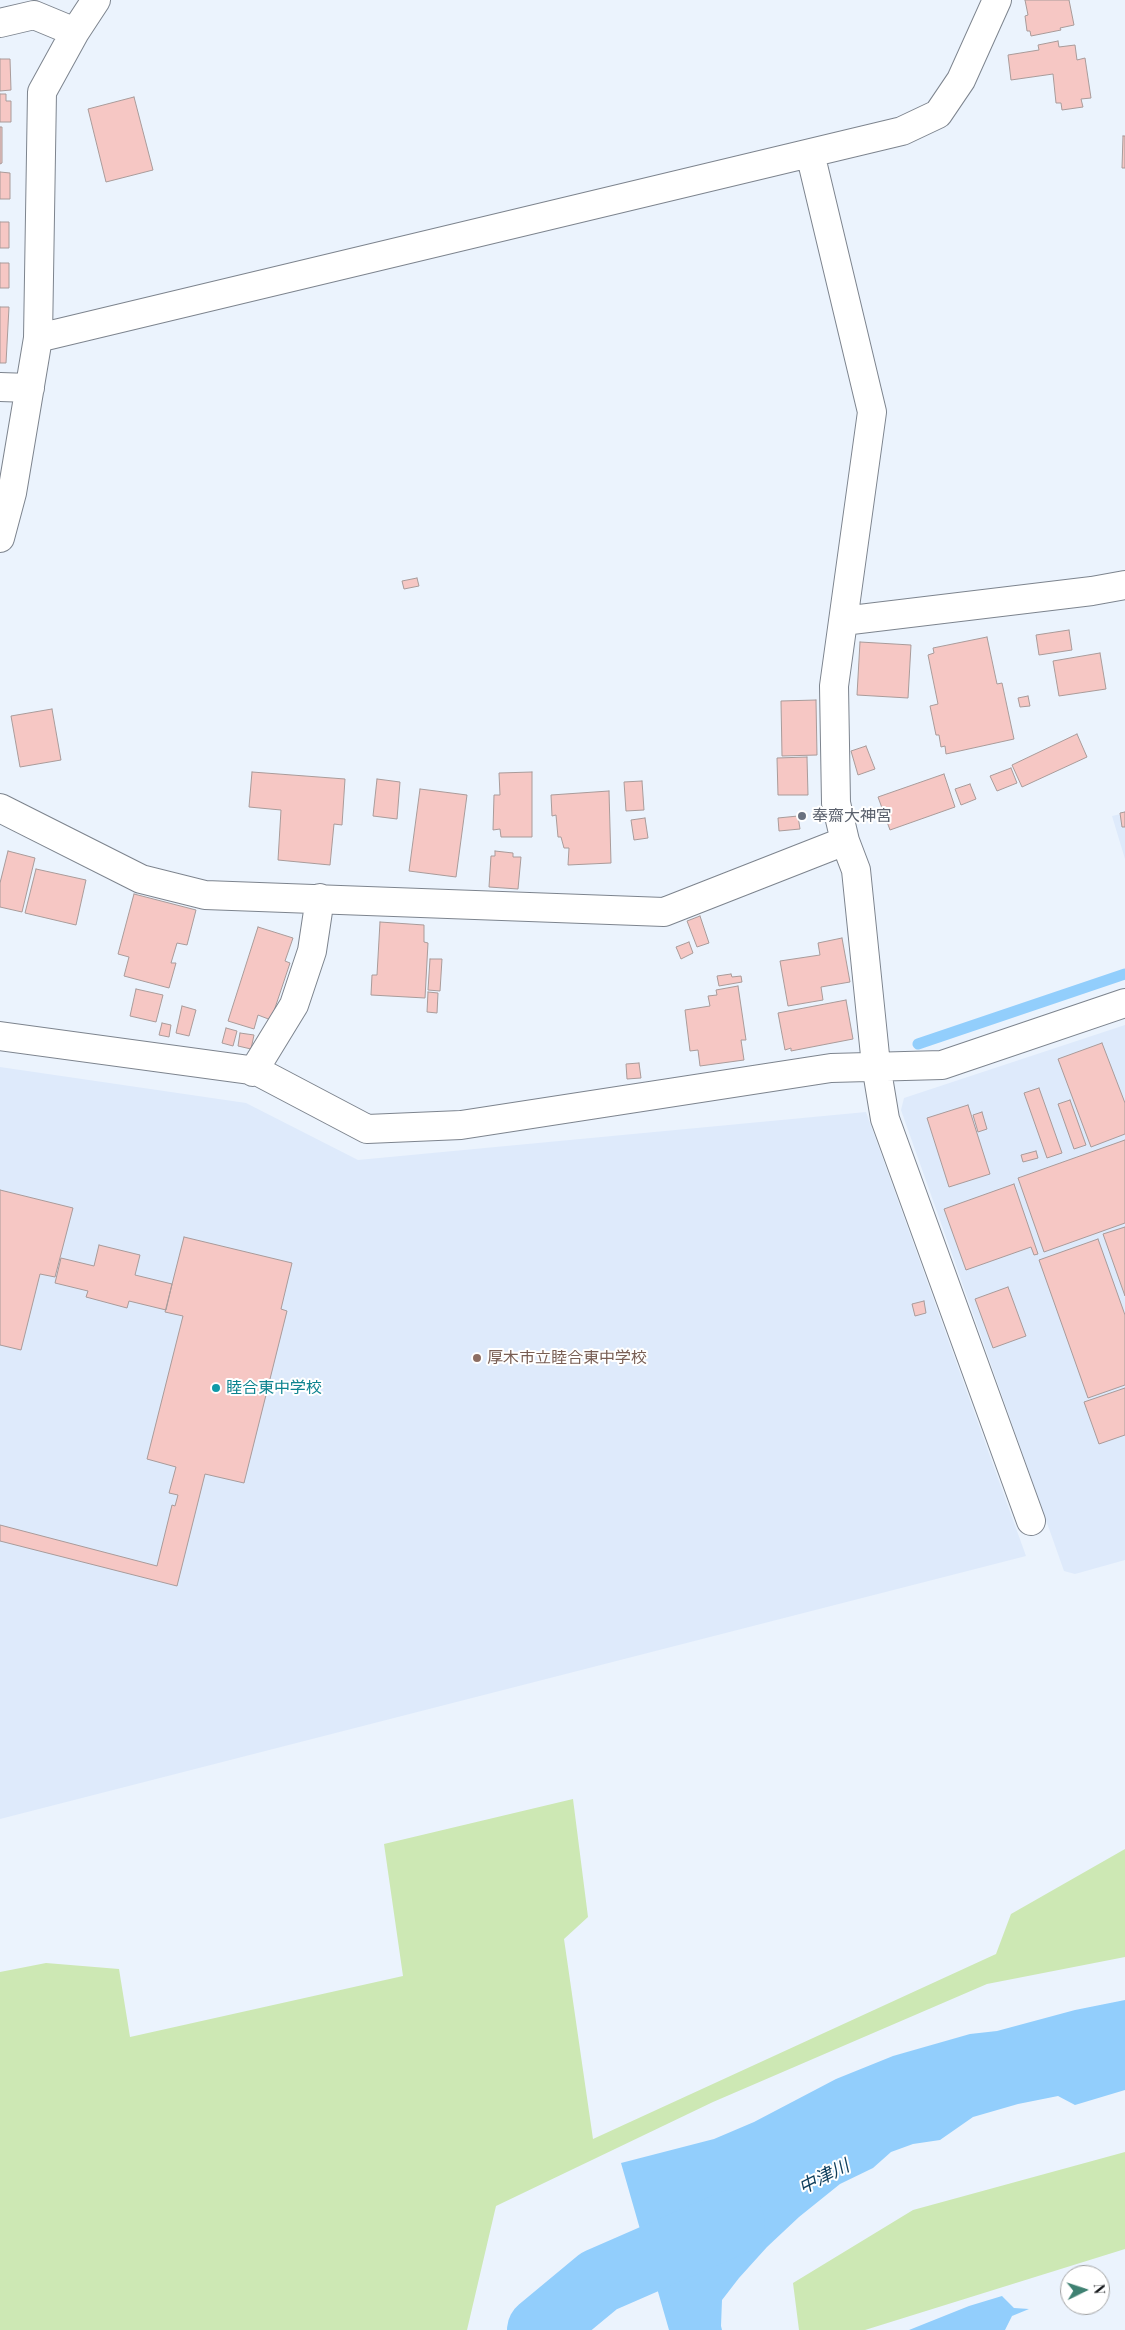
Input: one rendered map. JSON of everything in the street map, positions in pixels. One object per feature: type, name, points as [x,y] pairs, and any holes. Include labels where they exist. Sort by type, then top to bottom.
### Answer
[{"type":"street","points":[[0,538],[12,493],[38,338],[42,92],[75,32],[96,0]]},
{"type":"street","points":[[38,338],[902,131],[938,114],[961,80],[998,0]]},
{"type":"street","points":[[0,23],[34,15],[75,32]]},
{"type":"street","points":[[810,153],[872,412],[834,686],[836,803],[844,841],[856,870],[876,1066],[885,1119],[1031,1520]]},
{"type":"street","points":[[0,387],[30,388]]},
{"type":"street","points":[[843,622],[1125,585]]},
{"type":"street","points":[[0,808],[141,879],[206,895],[664,912],[844,841]]},
{"type":"street","points":[[253,1072],[294,1005],[312,951],[320,898]]},
{"type":"street","points":[[0,1036],[253,1072],[257,1071],[367,1129],[461,1125],[832,1068],[942,1065],[1125,1003]]},
{"type":"shaded area","points":[[1125,813],[1125,859],[1112,816]]},
{"type":"shaded area","points":[[1125,1025],[1125,1560],[1075,1574],[1064,1571],[901,1110],[904,1098]]},
{"type":"shaded area","name":"厚木市立睦合東中学校","points":[[0,1067],[246,1103],[358,1160],[866,1112],[1026,1556],[0,1819]]},
{"type":"green space","points":[[573,1799],[588,1917],[564,1939],[593,2139],[996,1954],[1011,1914],[1125,1849],[1125,1957],[987,1984],[713,2102],[496,2206],[467,2330],[0,2330],[0,1972],[46,1963],[119,1969],[130,2037],[403,1976],[384,1844]]},
{"type":"green space","points":[[1125,2152],[1125,2249],[1074,2265],[1060,2265],[1060,2269],[865,2330],[799,2330],[793,2283],[913,2210]]},
{"type":"water","points":[[1125,2000],[1125,2090],[1075,2105],[1058,2096],[1018,2104],[973,2117],[940,2140],[913,2144],[891,2152],[873,2168],[840,2184],[799,2217],[767,2247],[722,2300],[722,2330],[669,2330],[621,2163],[714,2139],[754,2122],[836,2079],[893,2056],[970,2034],[997,2031],[1075,2010]]},
{"type":"water","points":[[1002,2296],[1014,2308],[1029,2309],[1012,2316],[1005,2330],[909,2330],[969,2306]]},
{"type":"building","points":[[1025,0],[1069,0],[1074,25],[1060,28],[1061,30],[1031,36],[1030,31],[1027,31],[1025,16],[1028,15]]},
{"type":"building","points":[[1058,41],[1059,47],[1075,45],[1077,60],[1085,58],[1091,98],[1081,99],[1083,107],[1062,110],[1061,103],[1056,103],[1053,74],[1011,80],[1008,55],[1039,50],[1038,45]]},
{"type":"building","points":[[0,59],[10,59],[11,90],[0,91]]},
{"type":"building","points":[[0,94],[6,94],[6,101],[11,101],[11,122],[0,122]]},
{"type":"building","points":[[134,97],[153,170],[106,182],[88,109]]},
{"type":"building","points":[[0,127],[2,127],[2,163],[0,164]]},
{"type":"building","points":[[1123,136],[1125,136],[1125,168],[1122,168]]},
{"type":"building","points":[[0,172],[10,173],[10,199],[0,199]]},
{"type":"building","points":[[0,222],[9,222],[9,248],[0,248]]},
{"type":"building","points":[[0,263],[9,263],[9,288],[0,288]]},
{"type":"building","points":[[0,307],[9,307],[6,363],[0,363]]},
{"type":"building","points":[[417,578],[419,586],[404,589],[402,581]]},
{"type":"building","points":[[1069,630],[1072,650],[1039,655],[1036,635]]},
{"type":"building","points":[[987,637],[997,684],[1002,683],[1014,739],[946,754],[945,746],[941,747],[939,735],[936,735],[930,706],[938,704],[928,655],[934,653],[933,648]]},
{"type":"building","points":[[860,642],[911,645],[908,698],[857,695]]},
{"type":"building","points":[[1100,653],[1106,689],[1059,696],[1053,661]]},
{"type":"building","points":[[1028,696],[1030,706],[1020,707],[1018,698]]},
{"type":"building","points":[[816,700],[817,755],[782,756],[781,701]]},
{"type":"building","points":[[52,709],[61,760],[20,767],[11,716]]},
{"type":"building","points":[[1077,734],[1087,757],[1022,787],[1012,765]]},
{"type":"building","points":[[866,746],[875,769],[858,775],[851,751]]},
{"type":"building","points":[[807,757],[808,795],[778,795],[777,758]]},
{"type":"building","points":[[1011,768],[1017,783],[997,791],[990,776]]},
{"type":"building","points":[[252,772],[345,779],[342,825],[334,824],[330,865],[278,860],[281,810],[249,807]]},
{"type":"building","points":[[532,772],[532,837],[501,837],[500,829],[493,830],[494,795],[500,795],[499,773]]},
{"type":"building","points":[[944,774],[955,807],[890,830],[878,797]]},
{"type":"building","points":[[377,779],[400,782],[397,819],[373,816]]},
{"type":"building","points":[[642,781],[644,810],[626,811],[624,782]]},
{"type":"building","points":[[970,784],[976,799],[961,805],[955,789]]},
{"type":"building","points":[[420,789],[467,795],[456,877],[409,871]]},
{"type":"building","points":[[609,791],[611,863],[568,865],[569,848],[564,848],[561,837],[558,837],[556,815],[552,816],[551,795]]},
{"type":"building","points":[[1125,812],[1125,827],[1122,827],[1120,813]]},
{"type":"building","points":[[798,816],[800,829],[779,831],[778,818]]},
{"type":"building","points":[[645,818],[648,838],[634,840],[631,820]]},
{"type":"building","points":[[8,851],[35,858],[22,912],[0,907],[0,883]]},
{"type":"building","points":[[495,851],[513,853],[513,857],[521,857],[518,889],[489,887],[491,856],[495,856]]},
{"type":"building","points":[[36,869],[86,880],[76,925],[25,913]]},
{"type":"building","points":[[134,894],[196,910],[187,945],[177,943],[171,963],[176,963],[169,988],[124,976],[129,957],[118,954]]},
{"type":"building","points":[[700,916],[709,943],[697,947],[687,921]]},
{"type":"building","points":[[380,922],[424,925],[424,942],[428,943],[425,998],[371,995],[372,975],[377,975]]},
{"type":"building","points":[[258,927],[293,938],[285,961],[290,963],[271,1020],[258,1015],[254,1029],[228,1021]]},
{"type":"building","points":[[842,938],[850,982],[821,987],[823,1000],[788,1006],[780,961],[820,955],[818,943]]},
{"type":"building","points":[[689,942],[693,953],[681,959],[676,947]]},
{"type":"building","points":[[430,959],[442,959],[440,991],[428,990]]},
{"type":"building","points":[[731,974],[732,977],[741,976],[742,982],[719,986],[717,976]]},
{"type":"building","points":[[738,986],[746,1040],[741,1040],[744,1060],[700,1066],[698,1050],[690,1051],[685,1010],[710,1006],[708,996],[717,995],[716,990]]},
{"type":"building","points":[[136,989],[163,995],[156,1022],[130,1016]]},
{"type":"building","points":[[428,992],[438,993],[437,1013],[427,1012]]},
{"type":"building","points":[[846,1000],[853,1039],[791,1051],[791,1048],[785,1050],[778,1013]]},
{"type":"building","points":[[182,1006],[196,1010],[189,1036],[176,1033]]},
{"type":"building","points":[[162,1023],[171,1025],[169,1037],[159,1035]]},
{"type":"building","points":[[226,1028],[237,1031],[233,1046],[222,1043]]},
{"type":"building","points":[[240,1033],[254,1035],[251,1049],[238,1046]]},
{"type":"building","points":[[1102,1043],[1125,1103],[1125,1134],[1091,1147],[1058,1059]]},
{"type":"building","points":[[639,1063],[641,1078],[627,1079],[626,1064]]},
{"type":"building","points":[[1039,1088],[1062,1153],[1047,1158],[1024,1093]]},
{"type":"building","points":[[1070,1100],[1086,1145],[1074,1149],[1058,1104]]},
{"type":"building","points":[[968,1105],[990,1174],[949,1187],[927,1118]]},
{"type":"building","points":[[982,1112],[987,1129],[978,1132],[973,1115]]},
{"type":"building","points":[[1125,1140],[1125,1223],[1044,1252],[1018,1178]]},
{"type":"building","points":[[1036,1151],[1038,1158],[1023,1162],[1021,1155]]},
{"type":"building","points":[[1014,1184],[1038,1254],[1034,1255],[1031,1247],[966,1270],[944,1209]]},
{"type":"building","points":[[0,1190],[73,1208],[55,1277],[40,1274],[21,1350],[0,1345]]},
{"type":"building","points":[[1125,1227],[1125,1296],[1103,1234]]},
{"type":"building","name":"睦合東中学校","points":[[184,1237],[292,1263],[281,1309],[287,1311],[244,1483],[205,1474],[177,1586],[0,1541],[0,1525],[157,1566],[172,1505],[175,1506],[178,1495],[169,1493],[176,1467],[147,1459],[183,1316],[165,1312]]},
{"type":"building","points":[[1098,1239],[1125,1315],[1125,1385],[1088,1398],[1039,1260]]},
{"type":"building","points":[[99,1245],[140,1255],[135,1275],[172,1284],[166,1310],[129,1301],[127,1308],[86,1297],[88,1291],[55,1283],[61,1258],[94,1266]]},
{"type":"building","points":[[1008,1287],[1026,1336],[993,1348],[975,1299]]},
{"type":"building","points":[[924,1301],[926,1313],[915,1316],[912,1304]]},
{"type":"building","points":[[1125,1388],[1125,1435],[1099,1444],[1084,1402]]},
{"type":"waterway","points":[[918,1044],[1125,974]]},
{"type":"waterway","name":"中津川","points":[[540,2330],[599,2281],[732,2223]]},
{"type":"place","name":"奉齋大神宮","points":[[802,816]]},
{"type":"place","name":"厚木市立睦合東中学校","points":[[477,1358]]},
{"type":"place","name":"睦合東中学校","points":[[216,1388]]}]
